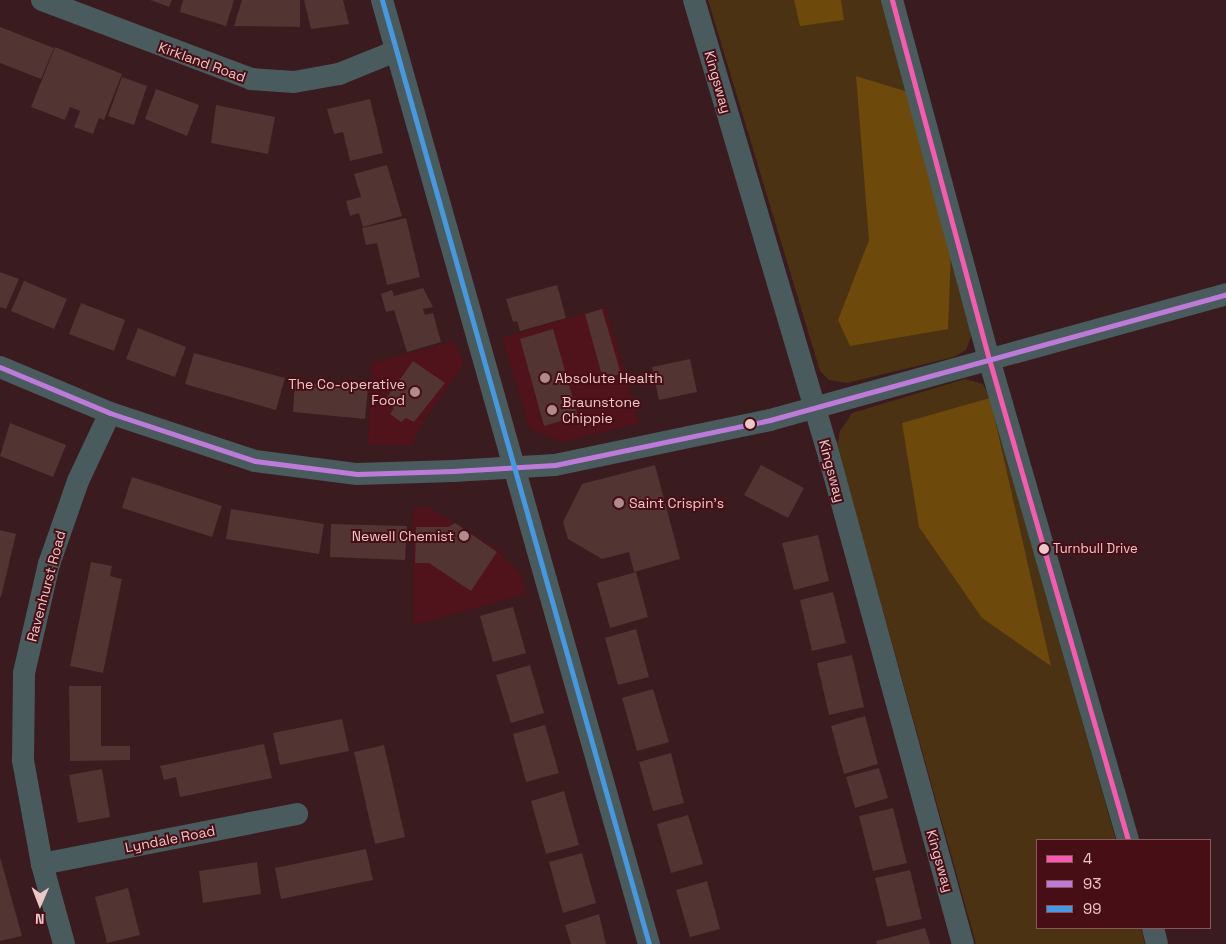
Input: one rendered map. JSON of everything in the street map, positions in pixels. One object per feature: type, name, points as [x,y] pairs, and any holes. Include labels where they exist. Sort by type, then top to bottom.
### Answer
[{"type":"street","name":"Kirkland Road","points":[[42,0],[251,80],[294,82],[330,75],[396,51]]},
{"type":"street","points":[[382,0],[649,944]]},
{"type":"street","name":"Kingsway","points":[[694,0],[813,408],[963,944]]},
{"type":"street","points":[[892,0],[989,359],[1128,839]]},
{"type":"street","points":[[0,367],[110,413],[209,448],[306,470],[400,474],[514,468],[606,456],[813,408],[1226,294]]},
{"type":"street","name":"Ravenhurst Road","points":[[64,944],[42,864],[23,760],[24,673],[49,564],[78,481],[110,413]]},
{"type":"street","name":"Lyndale Road","points":[[42,864],[297,814]]},
{"type":"street","points":[[1153,929],[1157,944]]},
{"type":"shaded area","points":[[708,0],[881,0],[972,334],[966,350],[954,357],[847,383],[829,380],[820,371]]},
{"type":"shaded area","points":[[794,0],[841,0],[844,20],[800,26]]},
{"type":"shaded area","points":[[856,76],[908,92],[951,252],[948,329],[850,346],[838,320],[869,240]]},
{"type":"shaded area","points":[[606,307],[639,423],[563,442],[530,429],[502,338]]},
{"type":"shaded area","points":[[454,341],[464,363],[421,425],[412,445],[368,445],[372,363]]},
{"type":"shaded area","points":[[965,379],[983,384],[990,398],[1116,839],[1036,839],[1036,929],[1141,929],[1145,944],[976,944],[837,446],[840,431],[852,413]]},
{"type":"shaded area","points":[[990,398],[1051,666],[982,618],[919,527],[902,423]]},
{"type":"shaded area","points":[[413,507],[428,507],[498,550],[521,575],[527,594],[414,625]]},
{"type":"building","points":[[150,0],[172,0],[169,7]]},
{"type":"building","points":[[183,0],[234,0],[226,26],[180,12]]},
{"type":"building","points":[[242,0],[300,0],[300,27],[234,26]]},
{"type":"building","points":[[304,0],[343,0],[349,24],[311,29]]},
{"type":"building","points":[[0,27],[54,48],[41,79],[0,63]]},
{"type":"building","points":[[55,47],[122,74],[104,120],[99,118],[93,134],[74,127],[80,111],[70,107],[65,120],[31,107]]},
{"type":"building","points":[[122,77],[147,86],[134,125],[108,116]]},
{"type":"building","points":[[156,89],[199,105],[187,136],[145,119]]},
{"type":"building","points":[[370,99],[383,153],[350,161],[343,132],[334,134],[327,109]]},
{"type":"building","points":[[216,105],[275,117],[268,154],[211,143]]},
{"type":"building","points":[[387,165],[402,216],[363,227],[359,213],[350,216],[346,201],[361,197],[354,174]]},
{"type":"building","points":[[406,218],[420,277],[387,285],[377,243],[366,245],[362,228]]},
{"type":"building","points":[[0,272],[19,279],[6,309],[0,307]]},
{"type":"building","points":[[24,281],[67,299],[54,329],[11,311]]},
{"type":"building","points":[[557,285],[566,318],[520,331],[517,321],[513,322],[506,299]]},
{"type":"building","points":[[423,288],[433,307],[423,309],[425,315],[433,313],[441,342],[407,352],[394,310],[386,312],[381,294],[392,290],[394,296]]},
{"type":"building","points":[[81,303],[125,320],[114,351],[69,334]]},
{"type":"building","points":[[602,309],[621,374],[603,379],[585,314]]},
{"type":"building","points":[[138,328],[186,347],[175,377],[126,359]]},
{"type":"building","points":[[553,329],[578,416],[544,426],[520,339]]},
{"type":"building","points":[[194,353],[285,378],[276,410],[185,384]]},
{"type":"building","points":[[690,359],[697,392],[659,400],[652,367]]},
{"type":"building","name":"The Co-operative Food","points":[[413,361],[445,383],[414,422],[406,418],[401,422],[390,414],[394,408],[385,400]]},
{"type":"building","points":[[295,382],[368,388],[365,419],[293,412]]},
{"type":"building","points":[[10,423],[66,445],[53,477],[0,456]]},
{"type":"building","name":"Saint Crispin's","points":[[655,465],[680,559],[634,572],[629,552],[602,559],[568,539],[563,522],[582,484]]},
{"type":"building","points":[[761,465],[804,488],[788,518],[744,495]]},
{"type":"building","points":[[132,477],[222,506],[212,537],[122,508]]},
{"type":"building","points":[[231,509],[324,524],[319,554],[226,539]]},
{"type":"building","points":[[455,523],[497,552],[471,591],[429,563],[415,563],[416,527],[448,527]]},
{"type":"building","points":[[331,524],[407,526],[405,560],[330,557]]},
{"type":"building","points":[[0,530],[16,534],[1,597],[0,597]]},
{"type":"building","points":[[818,535],[829,581],[794,590],[782,543]]},
{"type":"building","points":[[91,562],[112,566],[110,576],[122,579],[103,673],[70,666]]},
{"type":"building","points":[[636,572],[648,617],[610,628],[597,583]]},
{"type":"building","points":[[833,592],[846,643],[812,651],[800,600]]},
{"type":"building","points":[[513,607],[526,653],[493,662],[480,616]]},
{"type":"building","points":[[636,629],[649,677],[618,685],[605,638]]},
{"type":"building","points":[[852,655],[864,707],[829,715],[817,663]]},
{"type":"building","points":[[530,665],[544,713],[511,723],[496,675]]},
{"type":"building","points":[[69,686],[101,686],[101,746],[130,746],[130,760],[70,761]]},
{"type":"building","points":[[653,689],[669,742],[637,751],[622,698]]},
{"type":"building","points":[[865,716],[878,764],[844,774],[831,726]]},
{"type":"building","points":[[342,719],[349,751],[280,765],[273,733]]},
{"type":"building","points":[[545,725],[559,773],[526,782],[513,734]]},
{"type":"building","points":[[264,744],[272,778],[180,797],[176,777],[164,780],[160,766]]},
{"type":"building","points":[[384,745],[405,837],[375,844],[354,752]]},
{"type":"building","points":[[671,753],[684,803],[653,811],[639,762]]},
{"type":"building","points":[[879,768],[888,798],[855,808],[846,777]]},
{"type":"building","points":[[102,769],[110,817],[78,823],[69,775]]},
{"type":"building","points":[[564,791],[579,845],[546,854],[531,801]]},
{"type":"building","points":[[893,808],[907,863],[873,871],[859,816]]},
{"type":"building","points":[[688,815],[703,864],[671,873],[657,824]]},
{"type":"building","points":[[366,849],[373,880],[281,899],[275,868]]},
{"type":"building","points":[[582,853],[596,903],[563,913],[549,862]]},
{"type":"building","points":[[0,857],[22,936],[0,941]]},
{"type":"building","points":[[257,862],[261,894],[203,903],[199,871]]},
{"type":"building","points":[[910,870],[922,919],[887,927],[875,878]]},
{"type":"building","points":[[707,881],[720,929],[690,937],[676,890]]},
{"type":"building","points":[[128,888],[140,935],[107,943],[95,897]]},
{"type":"building","points":[[599,914],[606,944],[571,944],[565,925]]},
{"type":"building","points":[[925,928],[930,944],[877,944],[876,941]]},
{"type":"transit line","name":"99","points":[[382,0],[649,944]]},
{"type":"transit line","name":"4","points":[[892,0],[989,359],[1128,839]]},
{"type":"transit line","name":"93","points":[[0,367],[110,413],[255,461],[357,474],[555,465],[770,420],[1226,294]]},
{"type":"place","name":"Absolute Health","points":[[545,378]]},
{"type":"place","name":"The Co-operative Food","points":[[415,392]]},
{"type":"place","name":"Braunstone Chippie","points":[[552,410]]},
{"type":"place","name":"Saint Crispin's","points":[[619,503]]},
{"type":"place","name":"Newell Chemist","points":[[464,536]]},
{"type":"place","name":"Turnbull Drive","points":[[1044,549]]}]
